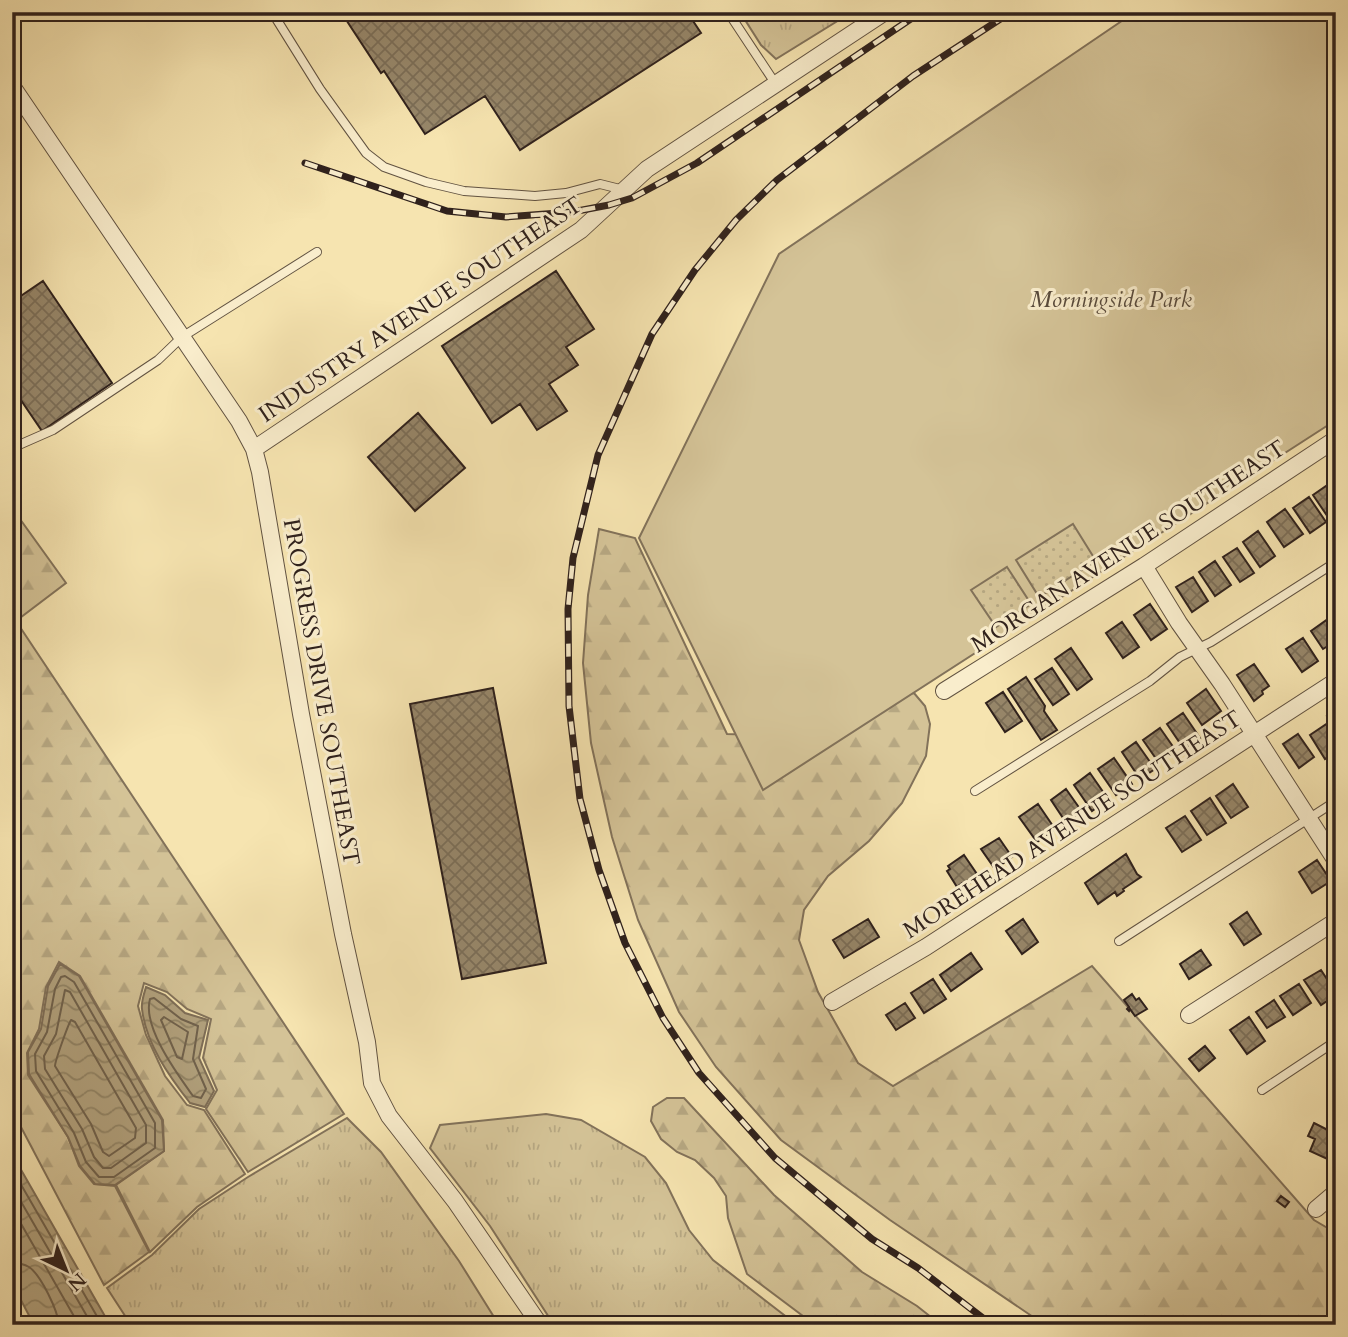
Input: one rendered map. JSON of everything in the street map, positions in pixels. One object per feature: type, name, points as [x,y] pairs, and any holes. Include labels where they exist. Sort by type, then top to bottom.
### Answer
[{"type":"street","name":"INDUSTRY AVENUE SOUTHEAST","points":[[254,449],[581,230],[647,169],[885,12]]},
{"type":"street","name":"PROGRESS DRIVE SOUTHEAST","points":[[12,86],[240,421],[254,449],[301,714],[343,934],[367,1042],[372,1083],[388,1116],[455,1201],[540,1325]]},
{"type":"street","name":"MORGAN AVENUE SOUTHEAST","points":[[944,691],[1144,566],[1336,439]]},
{"type":"street","points":[[1144,566],[1336,861]]},
{"type":"street","name":"MOREHEAD AVENUE SOUTHEAST","points":[[832,1002],[926,947],[1336,681]]},
{"type":"street","points":[[1189,1015],[1336,920]]},
{"type":"street","points":[[1316,1209],[1336,1192]]},
{"type":"lane","points":[[272,12],[320,89],[358,142],[366,153],[384,167],[426,182],[464,191],[536,196],[566,193],[600,184],[624,191]]},
{"type":"lane","points":[[727,12],[775,83]]},
{"type":"lane","points":[[12,448],[53,430],[158,360],[182,337],[317,252]]},
{"type":"lane","points":[[975,791],[1150,681],[1180,657],[1198,649],[1336,562]]},
{"type":"lane","points":[[1119,941],[1336,801]]},
{"type":"lane","points":[[1262,1090],[1336,1041]]},
{"type":"green space","points":[[740,12],[852,12],[776,59],[761,45]]},
{"type":"green space","name":"Morningside Park","points":[[1135,12],[1336,12],[1336,420],[763,790],[639,538],[779,254]]},
{"type":"green space","points":[[12,508],[66,583],[16,621],[344,1114],[248,1172],[206,1109],[217,1090],[203,1058],[211,1019],[187,1009],[167,992],[144,983],[138,1006],[146,1035],[165,1076],[187,1105],[204,1110],[245,1174],[197,1207],[150,1252],[116,1185],[164,1151],[163,1120],[80,976],[59,962],[46,987],[39,1029],[27,1053],[28,1075],[68,1137],[79,1166],[94,1184],[115,1186],[149,1252],[104,1285],[12,1110]]},
{"type":"green space","points":[[1073,524],[1096,561],[1039,597],[1016,560]]},
{"type":"green space","points":[[599,529],[635,538],[727,734],[760,735],[908,686],[925,706],[930,724],[926,756],[902,803],[869,841],[828,876],[804,910],[799,940],[818,992],[858,1063],[893,1086],[1092,966],[1314,1220],[1336,1233],[1336,1325],[1045,1325],[890,1220],[781,1140],[716,1067],[679,1012],[638,920],[612,837],[591,743],[583,663],[588,595]]},
{"type":"green space","points":[[1007,567],[1031,604],[996,627],[971,590]]},
{"type":"green space","points":[[667,1098],[684,1098],[774,1195],[862,1272],[917,1306],[941,1325],[815,1325],[747,1274],[728,1218],[726,1196],[714,1178],[695,1160],[677,1152],[661,1139],[651,1121],[653,1107]]},
{"type":"green space","points":[[546,1114],[581,1120],[645,1157],[666,1183],[689,1230],[713,1260],[797,1325],[554,1325],[490,1226],[430,1148],[440,1125]]},
{"type":"green space","points":[[347,1118],[381,1152],[459,1261],[499,1325],[131,1325],[107,1288],[152,1255],[199,1209]]},
{"type":"water","points":[[60,964],[79,976],[162,1120],[164,1151],[115,1185],[95,1184],[80,1166],[68,1137],[29,1074],[28,1052],[41,1029],[48,986]]},
{"type":"water","points":[[146,987],[165,995],[185,1013],[208,1020],[199,1058],[214,1091],[205,1107],[190,1103],[153,1047],[142,1009]]},
{"type":"water","points":[[12,1154],[110,1325],[34,1325],[12,1283]]},
{"type":"building","points":[[341,12],[687,12],[701,33],[520,150],[485,96],[425,134]]},
{"type":"building","points":[[556,271],[594,329],[566,347],[578,365],[549,384],[567,411],[537,430],[520,404],[492,423],[442,346]]},
{"type":"building","points":[[43,281],[112,383],[42,431],[12,387],[12,302]]},
{"type":"building","points":[[418,413],[465,468],[415,511],[368,457]]},
{"type":"building","points":[[1329,484],[1336,494],[1336,516],[1330,520],[1313,495]]},
{"type":"building","points":[[1309,497],[1326,522],[1310,533],[1293,508]]},
{"type":"building","points":[[1285,509],[1303,534],[1284,547],[1267,522]]},
{"type":"building","points":[[1258,531],[1275,556],[1260,567],[1243,542]]},
{"type":"building","points":[[1237,548],[1254,573],[1240,582],[1223,557]]},
{"type":"building","points":[[1215,561],[1231,585],[1215,596],[1199,572]]},
{"type":"building","points":[[1193,577],[1208,601],[1192,612],[1176,587]]},
{"type":"building","points":[[1150,604],[1167,629],[1151,640],[1134,615]]},
{"type":"building","points":[[1335,614],[1336,641],[1323,649],[1311,631]]},
{"type":"building","points":[[1122,622],[1139,647],[1123,658],[1106,633]]},
{"type":"building","points":[[1303,638],[1318,661],[1302,672],[1286,649]]},
{"type":"building","points":[[1071,648],[1092,679],[1077,690],[1055,659]]},
{"type":"building","points":[[1254,664],[1269,686],[1254,701],[1237,675]]},
{"type":"building","points":[[1052,668],[1069,694],[1053,705],[1035,679]]},
{"type":"building","points":[[1026,677],[1057,730],[1041,740],[1008,689]]},
{"type":"building","points":[[493,688],[546,963],[462,979],[410,704]]},
{"type":"building","points":[[1206,689],[1221,711],[1202,725],[1187,703]]},
{"type":"building","points":[[1003,692],[1022,721],[1005,732],[986,703]]},
{"type":"building","points":[[1336,710],[1336,729],[1327,716]]},
{"type":"building","points":[[1183,713],[1200,738],[1184,749],[1167,724]]},
{"type":"building","points":[[1328,723],[1336,735],[1336,752],[1325,759],[1310,735]]},
{"type":"building","points":[[1160,728],[1174,748],[1157,760],[1143,740]]},
{"type":"building","points":[[1298,734],[1314,757],[1299,768],[1283,744]]},
{"type":"building","points":[[1136,742],[1155,769],[1140,779],[1122,752]]},
{"type":"building","points":[[1114,758],[1132,784],[1116,795],[1098,769]]},
{"type":"building","points":[[1090,773],[1108,799],[1092,811],[1074,785]]},
{"type":"building","points":[[1233,784],[1248,807],[1231,818],[1216,796]]},
{"type":"building","points":[[1066,789],[1085,816],[1069,827],[1051,800]]},
{"type":"building","points":[[1210,798],[1226,823],[1207,835],[1191,811]]},
{"type":"building","points":[[1038,804],[1055,829],[1037,842],[1019,817]]},
{"type":"building","points":[[1185,816],[1201,840],[1182,852],[1166,828]]},
{"type":"building","points":[[999,838],[1012,857],[995,869],[981,849]]},
{"type":"building","points":[[1126,854],[1141,877],[1117,896],[1115,892],[1098,904],[1085,883]]},
{"type":"building","points":[[964,855],[979,877],[965,886],[962,883],[957,887],[947,871],[950,869],[948,866]]},
{"type":"building","points":[[1317,860],[1331,881],[1312,893],[1299,872]]},
{"type":"building","points":[[1247,912],[1261,934],[1244,945],[1230,924]]},
{"type":"building","points":[[868,919],[879,937],[844,958],[833,940]]},
{"type":"building","points":[[1023,919],[1038,942],[1022,954],[1006,931]]},
{"type":"building","points":[[1201,950],[1211,965],[1189,979],[1180,964]]},
{"type":"building","points":[[971,953],[982,969],[951,991],[940,975]]},
{"type":"building","points":[[1336,960],[1336,977],[1328,965]]},
{"type":"building","points":[[1321,970],[1336,995],[1321,1005],[1304,980]]},
{"type":"building","points":[[933,979],[946,999],[924,1013],[911,993]]},
{"type":"building","points":[[1299,984],[1311,1003],[1293,1015],[1280,996]]},
{"type":"building","points":[[1132,994],[1136,1000],[1139,998],[1147,1009],[1135,1016],[1127,1009],[1129,1007],[1124,1000]]},
{"type":"building","points":[[1274,1000],[1285,1017],[1267,1028],[1256,1012]]},
{"type":"building","points":[[905,1003],[915,1018],[896,1030],[886,1015]]},
{"type":"building","points":[[1249,1017],[1265,1041],[1247,1054],[1230,1030]]},
{"type":"building","points":[[1205,1046],[1215,1058],[1199,1071],[1189,1059]]},
{"type":"building","points":[[1314,1123],[1336,1134],[1336,1163],[1310,1151],[1315,1139],[1308,1136]]},
{"type":"building","points":[[1281,1196],[1289,1202],[1285,1207],[1277,1201]]},
{"type":"railway","points":[[305,163],[447,211],[506,217],[572,212],[609,205],[632,198],[697,163],[921,12]]},
{"type":"railway","points":[[992,1325],[918,1268],[872,1239],[775,1158],[699,1073],[663,1018],[625,943],[599,870],[580,799],[569,706],[568,609],[573,558],[598,455],[652,334],[695,270],[736,220],[777,180],[913,76],[1011,12]]}]
